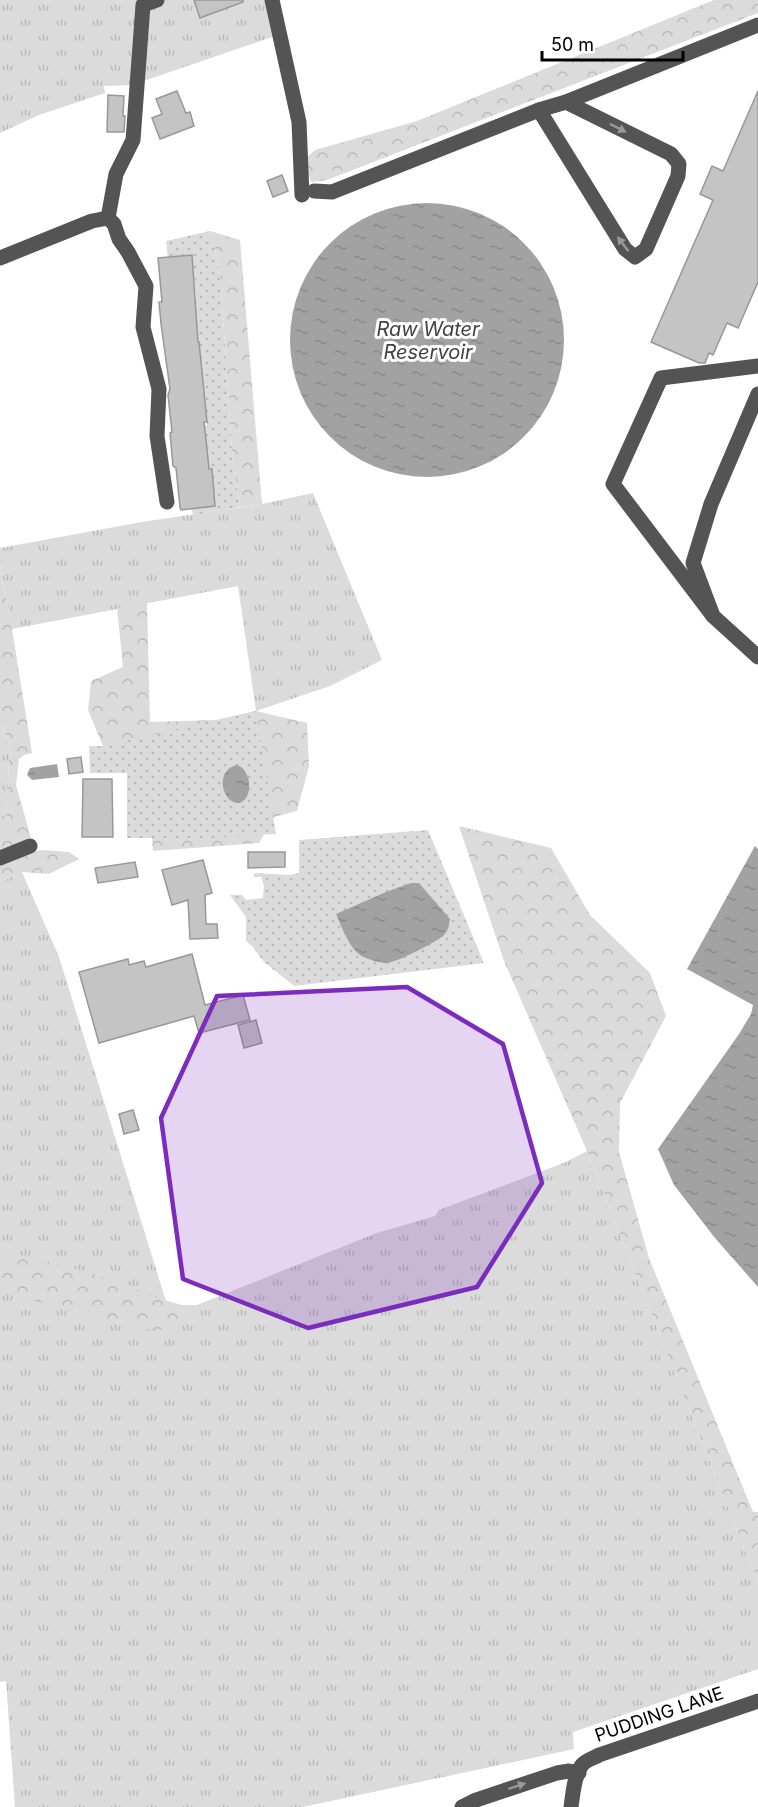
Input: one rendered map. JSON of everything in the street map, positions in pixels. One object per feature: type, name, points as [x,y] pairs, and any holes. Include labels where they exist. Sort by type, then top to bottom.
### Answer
[{"type":"street","points":[[108,218],[116,174],[133,140],[143,5],[157,0]]},
{"type":"street","points":[[272,0],[299,122],[308,193],[332,192],[758,25]]},
{"type":"street","points":[[539,110],[625,249],[635,257],[646,249],[678,176],[679,164],[671,154],[566,102]]},
{"type":"street","points":[[108,218],[114,224],[119,239],[146,286],[143,327],[159,389],[157,436],[167,502]]},
{"type":"street","points":[[0,258],[70,230],[108,218]]},
{"type":"street","points":[[758,366],[661,378],[613,484],[712,616],[758,657]]},
{"type":"street","points":[[712,616],[693,563],[711,504],[758,394]]},
{"type":"street","points":[[0,858],[30,846]]},
{"type":"street","name":"PUDDING LANE","points":[[579,1773],[582,1766],[599,1755],[758,1701]]},
{"type":"street","points":[[462,1807],[476,1800],[569,1771],[579,1773],[573,1790],[571,1807]]},
{"type":"highlighted area","points":[[407,987],[503,1044],[542,1183],[477,1287],[308,1328],[183,1279],[161,1118],[217,996]]},
{"type":"green space","points":[[0,0],[267,0],[275,36],[132,85],[104,86],[105,93],[39,115],[0,133]]},
{"type":"green space","points":[[714,0],[758,0],[758,13],[327,180],[311,182],[304,160],[315,150],[417,121]]},
{"type":"green space","points":[[210,231],[240,240],[262,504],[240,507],[233,465],[220,272]]},
{"type":"green space","points":[[210,231],[220,272],[233,465],[240,507],[193,515],[192,509],[215,506],[212,469],[208,468],[204,425],[207,425],[194,297],[196,296],[192,256],[168,258],[166,241]]},
{"type":"green space","points":[[313,493],[382,660],[330,686],[256,711],[238,586],[12,629],[0,565],[0,548],[142,522],[262,504]]},
{"type":"green space","points":[[0,565],[32,753],[19,759],[16,785],[31,838],[0,850],[0,819],[6,816],[10,743],[0,723]]},
{"type":"green space","points":[[147,603],[150,722],[216,720],[256,711],[307,723],[309,766],[297,811],[274,817],[259,843],[153,851],[151,827],[215,825],[103,746],[88,710],[91,681],[123,667],[117,608]]},
{"type":"green space","points":[[256,711],[276,834],[211,838],[127,838],[127,773],[90,773],[89,746],[103,746]]},
{"type":"green space","points":[[0,723],[10,743],[6,817],[0,819]]},
{"type":"green space","points":[[459,826],[551,848],[590,915],[650,973],[666,1016],[620,1103],[619,1152],[649,1258],[753,1512],[758,1512],[758,1583],[587,1151],[504,961]]},
{"type":"green space","points":[[428,830],[484,963],[294,986],[263,961],[246,941],[246,917],[230,895],[242,895],[246,900],[263,898],[264,886],[261,877],[254,877],[254,873],[289,875],[299,873],[299,840]]},
{"type":"green space","points":[[43,850],[69,852],[79,859],[49,874],[22,872],[0,882],[0,865]]},
{"type":"green space","points":[[22,872],[59,957],[166,1301],[181,1305],[197,1305],[377,1233],[435,1216],[439,1210],[566,1162],[587,1151],[758,1583],[758,1669],[573,1732],[574,1749],[303,1807],[15,1807],[6,1681],[0,1682],[0,882]]},
{"type":"green space","points":[[0,1251],[84,1271],[181,1305],[186,1323],[156,1331],[0,1292]]},
{"type":"water","name":"Raw Water Reservoir","points":[[427,203],[467,209],[503,226],[524,243],[541,264],[558,300],[564,340],[558,380],[541,416],[524,437],[503,454],[467,471],[427,477],[387,471],[351,454],[330,437],[313,416],[296,380],[290,340],[296,300],[313,264],[330,243],[351,226],[387,209]]},
{"type":"water","points":[[57,764],[59,777],[32,780],[27,775],[30,768]]},
{"type":"water","points":[[237,765],[246,773],[249,786],[246,797],[238,803],[228,798],[223,786],[225,773]]},
{"type":"water","points":[[755,846],[758,849],[758,1287],[715,1238],[674,1185],[658,1149],[751,1014],[753,1005],[687,969]]},
{"type":"water","points":[[411,883],[419,883],[450,919],[446,933],[424,947],[392,962],[381,962],[360,955],[349,942],[336,914]]},
{"type":"building","points":[[194,0],[243,0],[243,2],[200,18]]},
{"type":"building","points":[[177,91],[186,113],[190,112],[194,126],[160,139],[152,118],[162,114],[156,99]]},
{"type":"building","points":[[758,91],[758,282],[738,328],[727,323],[713,355],[709,353],[705,363],[699,363],[651,342],[713,200],[700,194],[712,166],[723,171]]},
{"type":"building","points":[[108,95],[124,96],[124,132],[107,132]]},
{"type":"building","points":[[282,175],[288,191],[273,197],[267,181]]},
{"type":"building","points":[[192,255],[198,342],[207,422],[204,422],[209,469],[212,469],[215,506],[181,510],[176,468],[173,466],[168,395],[170,389],[161,324],[159,302],[162,302],[158,258]]},
{"type":"building","points":[[81,757],[83,772],[69,774],[67,759]]},
{"type":"building","points":[[83,779],[112,779],[113,837],[82,837]]},
{"type":"building","points":[[248,852],[285,852],[285,867],[248,868]]},
{"type":"building","points":[[203,860],[212,893],[205,895],[206,924],[217,924],[218,938],[190,939],[188,900],[172,905],[162,870]]},
{"type":"building","points":[[135,862],[138,877],[98,883],[95,868]]},
{"type":"building","points":[[192,954],[205,1005],[243,995],[250,1020],[199,1033],[194,1016],[99,1043],[79,972],[128,959],[129,965],[144,961],[146,967]]},
{"type":"building","points":[[256,1020],[262,1043],[244,1048],[238,1025]]},
{"type":"building","points":[[133,1110],[139,1130],[124,1134],[119,1114]]}]
